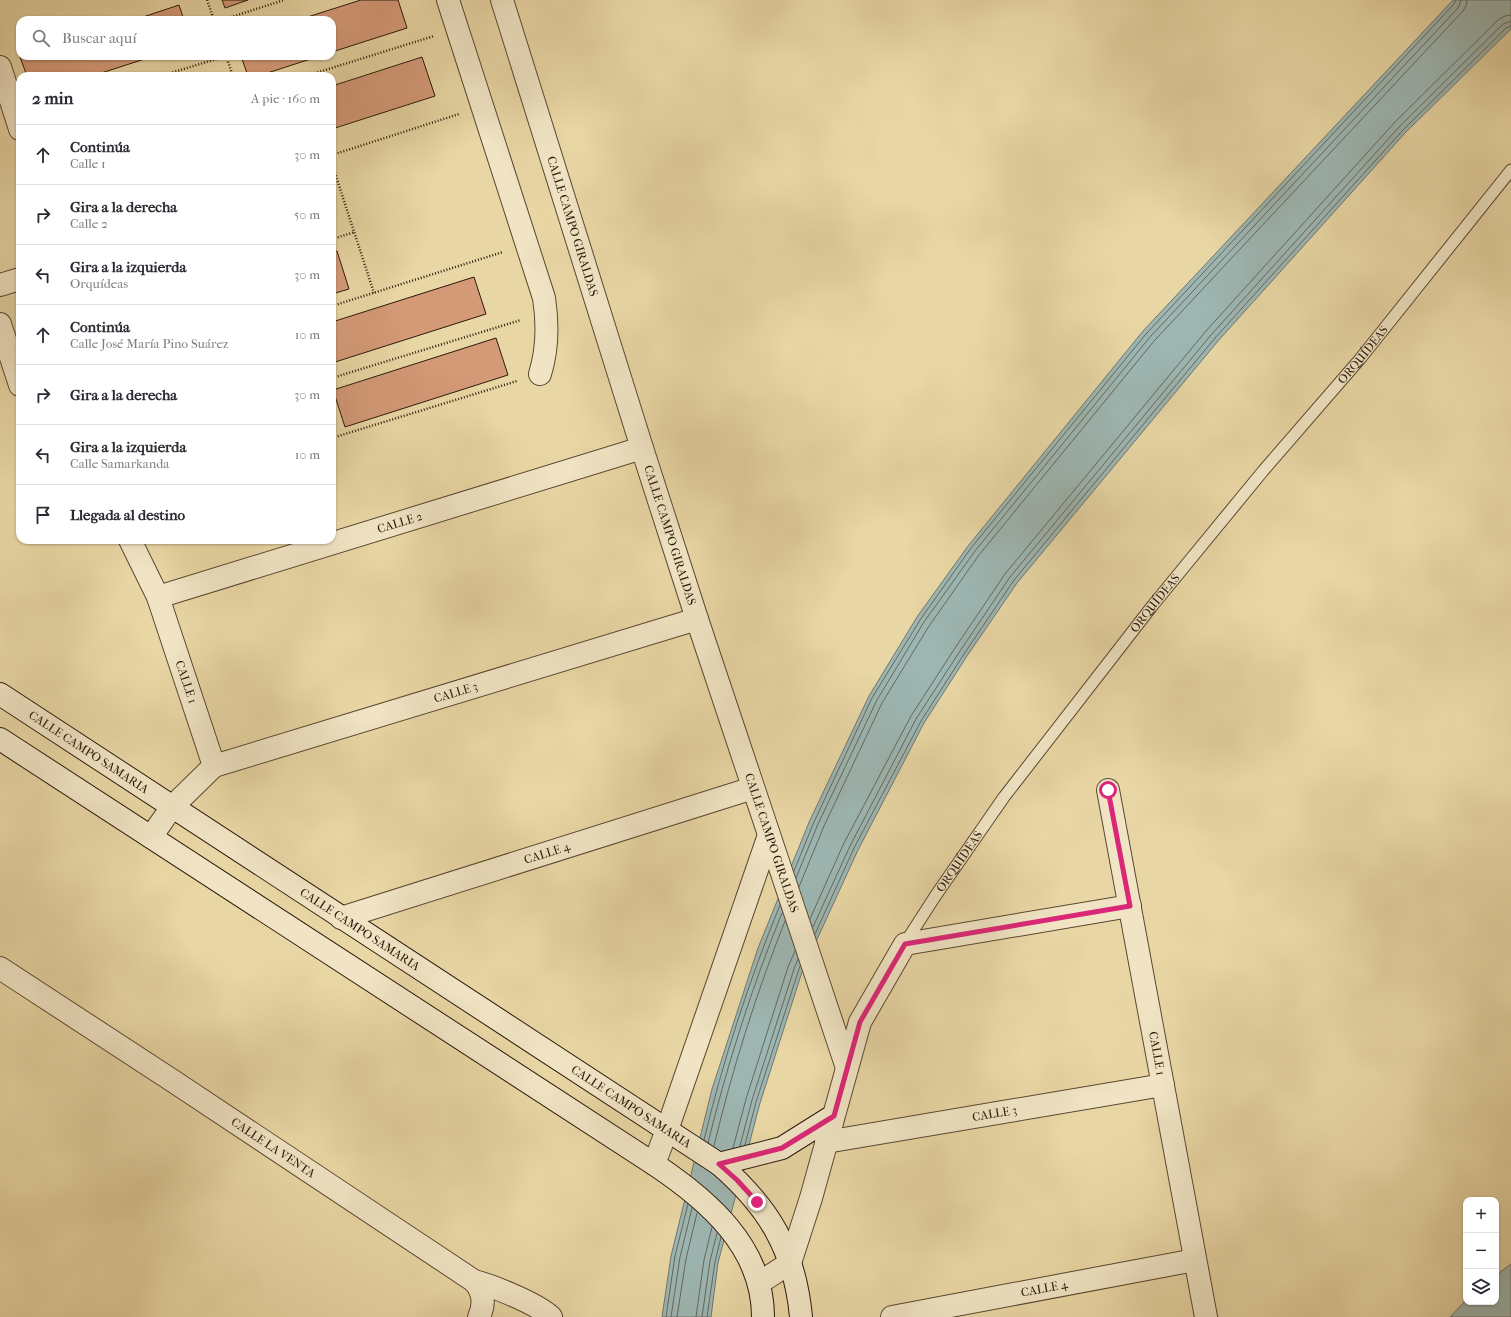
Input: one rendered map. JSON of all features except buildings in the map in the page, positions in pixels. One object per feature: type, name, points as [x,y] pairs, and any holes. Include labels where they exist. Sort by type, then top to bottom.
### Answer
[{"type":"street","points":[[448,0],[544,298],[548,338],[544,362],[540,374]]},
{"type":"street","name":"CALLE CAMPO GIRALDAS","points":[[502,0],[697,619],[847,1068]]},
{"type":"street","points":[[0,67],[16,117]]},
{"type":"street","points":[[0,286],[16,280]]},
{"type":"street","points":[[0,324],[16,372]]},
{"type":"street","name":"CALLE 2","points":[[336,542],[642,448]]},
{"type":"street","name":"CALLE 1","points":[[132,544],[158,597],[214,766]]},
{"type":"street","name":"CALLE 2","points":[[158,597],[330,544]]},
{"type":"street","name":"CALLE 3","points":[[214,766],[697,619]]},
{"type":"street","name":"CALLE CAMPO SAMARIA","points":[[0,694],[719,1164],[737,1180],[757,1202],[782,1240],[800,1303],[801,1317]]},
{"type":"street","points":[[0,739],[654,1164],[695,1193],[738,1238],[755,1271],[759,1283],[763,1302],[763,1317]]},
{"type":"street","points":[[151,837],[172,807],[214,766]]},
{"type":"street","name":"CALLE 4","points":[[342,918],[753,788]]},
{"type":"street","name":"CALLE 1","points":[[1108,790],[1206,1317]]},
{"type":"street","points":[[654,1164],[769,835]]},
{"type":"street","points":[[905,944],[1130,906]]},
{"type":"street","name":"ORQUÍDEAS","points":[[790,1264],[811,1198],[860,1022],[905,944]]},
{"type":"street","name":"CALLE LA VENTA","points":[[0,968],[474,1281],[484,1283],[537,1307],[545,1311],[551,1317]]},
{"type":"street","name":"CALLE 3","points":[[826,1142],[1163,1085]]},
{"type":"street","points":[[719,1164],[782,1148],[834,1116]]},
{"type":"street","name":"CALLE 4","points":[[892,1317],[1195,1260]]},
{"type":"street","points":[[759,1283],[790,1264]]},
{"type":"street","points":[[474,1281],[479,1287],[484,1302],[479,1317]]},
{"type":"lane","name":"ORQUÍDEAS","points":[[905,944],[936,894],[1004,797],[1138,624],[1263,471],[1360,359],[1511,170]]},
{"type":"path","points":[[207,0],[213,16]]},
{"type":"path","points":[[234,16],[284,0]]},
{"type":"path","points":[[319,72],[458,29]]},
{"type":"path","points":[[174,72],[213,60]]},
{"type":"path","points":[[227,60],[232,72]]},
{"type":"path","points":[[336,154],[483,107]]},
{"type":"path","points":[[336,176],[374,293]]},
{"type":"path","points":[[336,238],[355,232]]},
{"type":"path","points":[[336,305],[527,244]]},
{"type":"path","points":[[336,377],[546,312]]},
{"type":"path","points":[[336,437],[540,374]]},
{"type":"water","points":[[1453,0],[1511,0],[1511,29],[1406,132],[1218,341],[1017,583],[967,656],[924,723],[858,850],[802,972],[760,1103],[718,1263],[711,1317],[662,1317],[671,1256],[712,1089],[758,948],[810,820],[869,696],[917,617],[968,546],[1143,331]]},
{"type":"water","points":[[1511,1264],[1511,1317],[1450,1317],[1463,1303],[1463,1305],[1499,1305],[1499,1273]]},
{"type":"route","points":[[757,1202],[737,1180],[719,1164],[782,1148],[834,1116],[860,1022],[905,944],[1130,906],[1108,790]]}]
